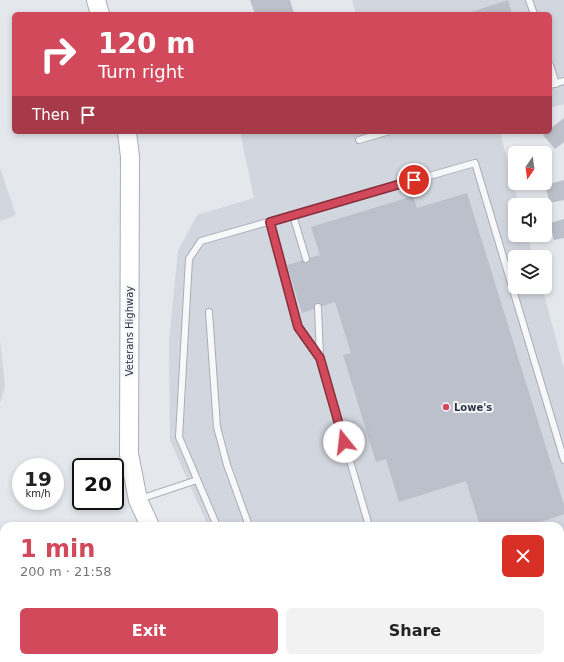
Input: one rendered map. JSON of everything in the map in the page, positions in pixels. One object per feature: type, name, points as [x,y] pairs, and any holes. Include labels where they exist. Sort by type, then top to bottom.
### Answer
[{"type":"street","points":[[96,0],[99,12]]},
{"type":"street","name":"Veterans Highway","points":[[127,134],[130,157],[129,454],[138,500],[148,522]]},
{"type":"lane","points":[[529,0],[533,12]]},
{"type":"lane","points":[[553,84],[564,81]]},
{"type":"lane","points":[[359,140],[379,134]]},
{"type":"lane","points":[[216,522],[179,437],[189,259],[201,241],[475,163],[564,460]]},
{"type":"lane","points":[[293,215],[306,259]]},
{"type":"lane","points":[[270,222],[298,327],[320,358]]},
{"type":"lane","points":[[318,307],[320,358],[368,522]]},
{"type":"lane","points":[[209,312],[217,427],[227,465],[248,522]]},
{"type":"lane","points":[[138,500],[197,480]]},
{"type":"shaded area","points":[[352,0],[564,0],[564,104],[552,107],[552,12],[355,12]]},
{"type":"shaded area","points":[[240,134],[501,134],[508,163],[508,190],[515,190],[517,198],[508,198],[508,242],[530,242],[531,250],[508,250],[508,294],[544,294],[564,369],[564,522],[206,522],[170,440],[169,340],[178,251],[197,215],[254,198]]},
{"type":"shaded area","points":[[0,168],[16,215],[0,221]]},
{"type":"shaded area","points":[[0,340],[5,386],[0,403]]},
{"type":"building","points":[[250,0],[290,0],[293,12],[254,12]]},
{"type":"building","points":[[508,0],[511,12],[471,12]]},
{"type":"building","points":[[564,118],[564,142],[555,149],[543,135],[552,134],[552,127]]},
{"type":"building","points":[[564,180],[564,200],[552,203],[552,198],[549,198],[546,190],[552,190],[552,183]]},
{"type":"building","name":"Lowe's","points":[[467,193],[564,505],[564,514],[541,522],[479,522],[466,481],[399,502],[386,459],[376,462],[343,355],[351,353],[335,302],[302,313],[287,265],[320,255],[311,227],[413,196],[417,208]]},
{"type":"building","points":[[564,219],[564,238],[554,240],[552,222]]},
{"type":"place","name":"Lowe's","points":[[446,407]]},
{"type":"route","points":[[344,442],[320,358],[298,327],[270,222],[414,180]]}]
